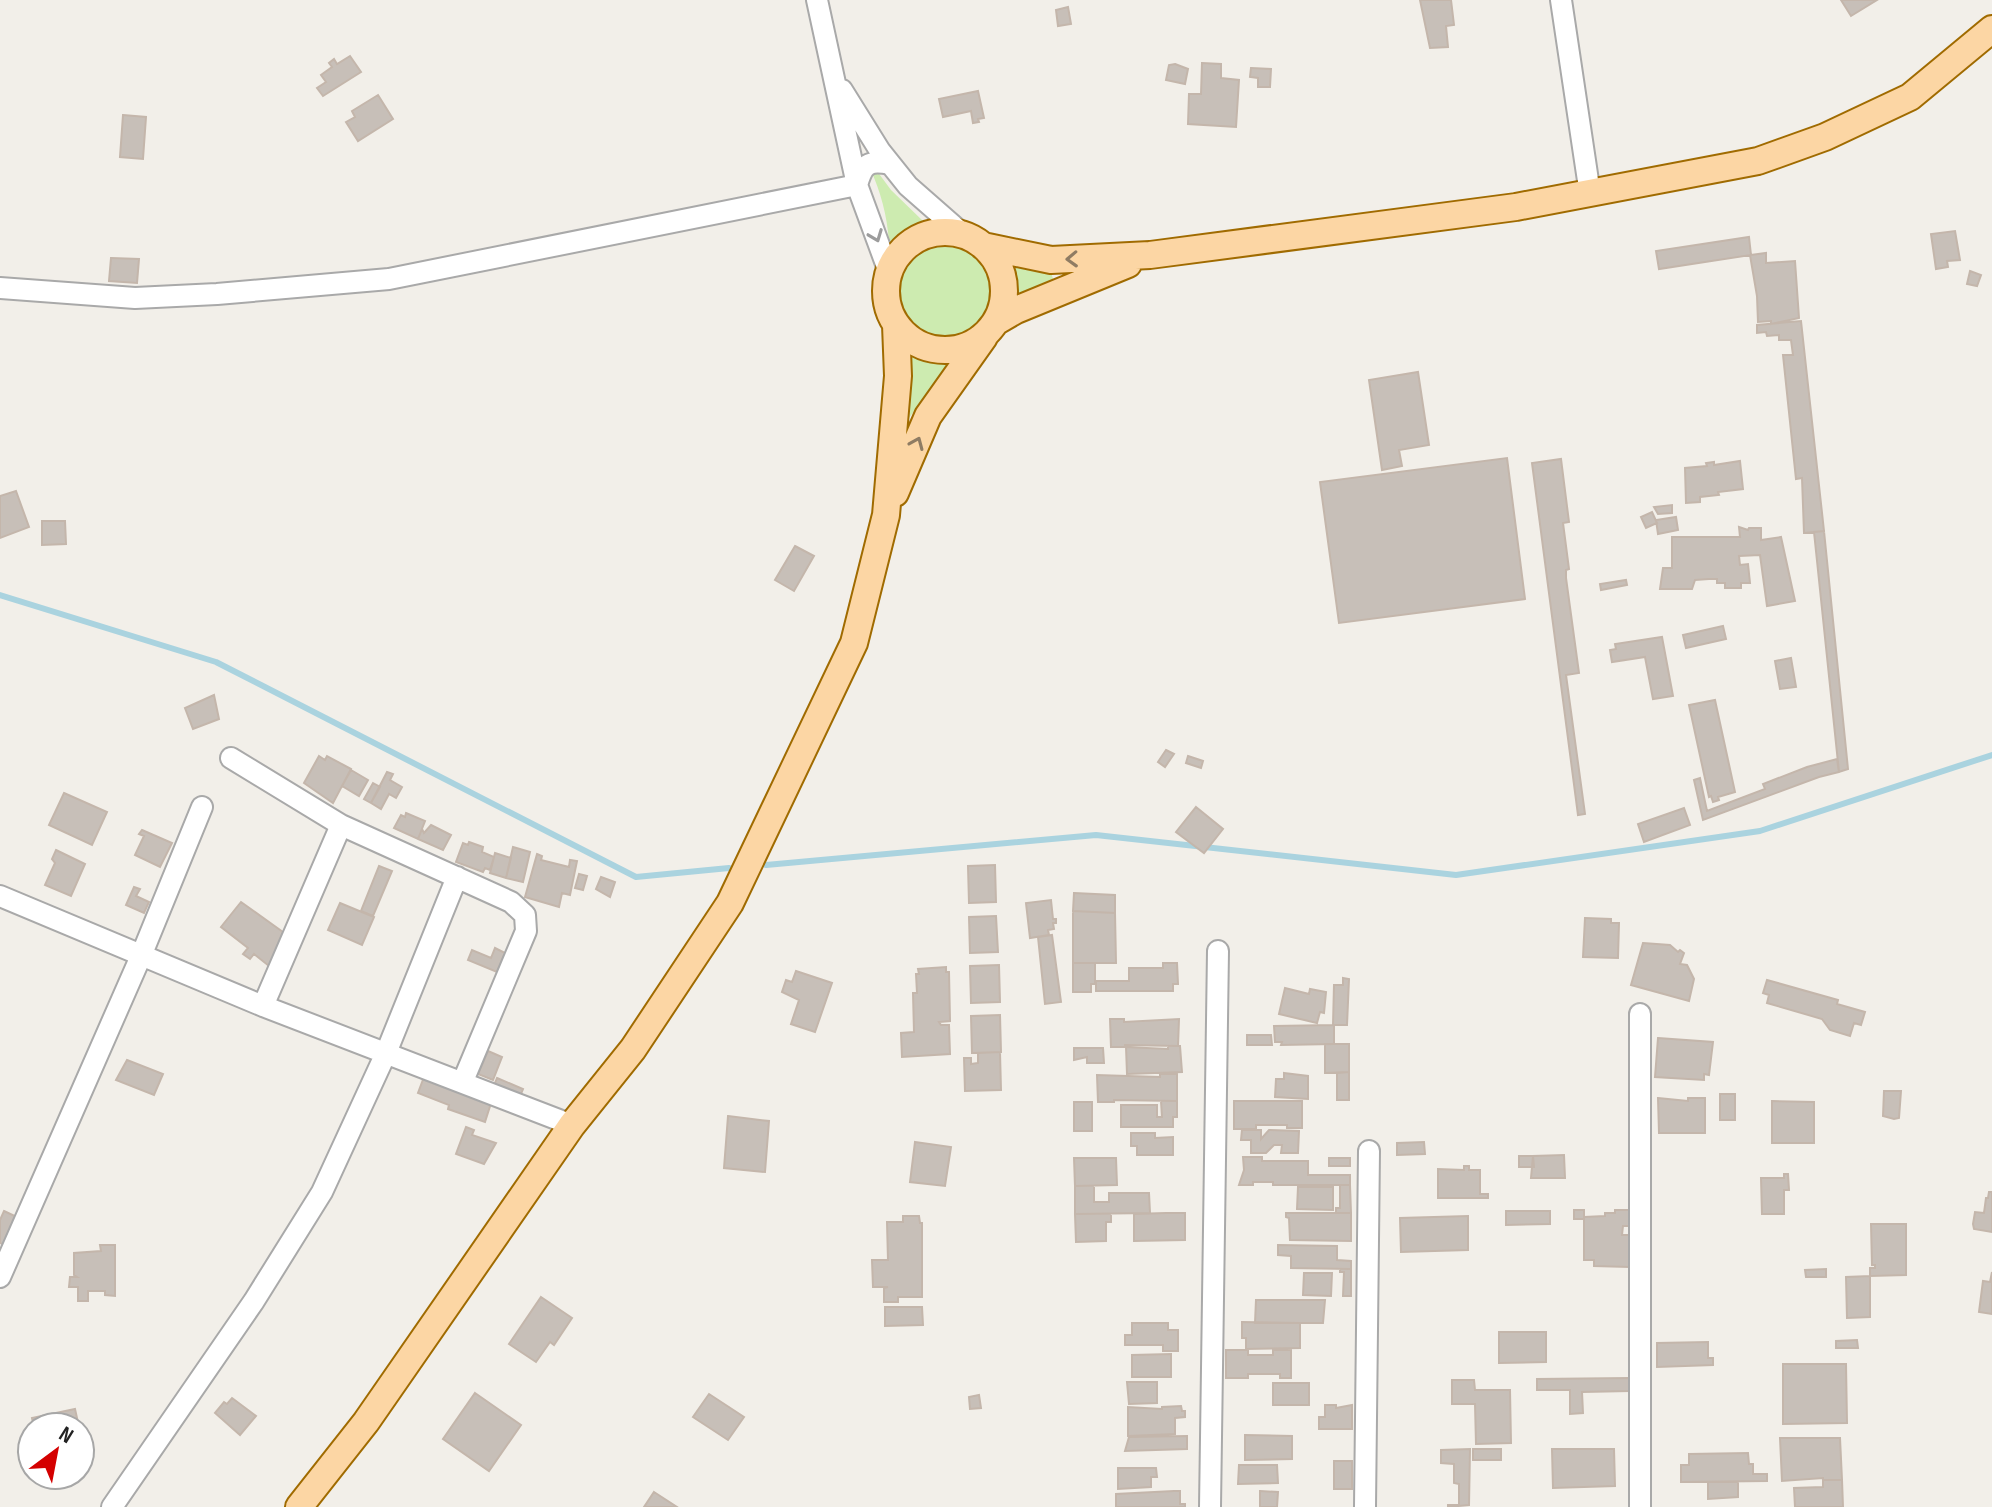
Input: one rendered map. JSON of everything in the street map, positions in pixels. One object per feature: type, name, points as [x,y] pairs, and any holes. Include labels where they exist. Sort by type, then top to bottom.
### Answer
[{"type":"main road","points":[[886,515],[898,376],[896,325],[886,290],[889,272],[905,249],[928,235],[947,232],[1051,260],[1150,255],[1516,207],[1590,194],[1758,161],[1825,137],[1910,97],[1992,29]]},
{"type":"main road","points":[[299,1507],[366,1422],[572,1125],[633,1049],[730,903],[854,643],[886,515],[928,416],[990,328],[1004,302],[1003,281],[997,262],[974,241]]},
{"type":"main road","points":[[896,325],[910,339],[928,348],[948,350],[967,346],[990,328],[1063,289],[1150,255]]},
{"type":"street","points":[[817,0],[857,185],[889,272]]},
{"type":"street","points":[[1561,0],[1590,194]]},
{"type":"street","points":[[836,79],[890,164],[908,186],[974,241]]},
{"type":"street","points":[[857,185],[862,168],[868,163],[890,164]]},
{"type":"street","points":[[0,288],[135,298],[389,279],[857,185]]},
{"type":"street","points":[[231,758],[341,825],[511,902],[525,915],[526,931],[463,1081]]},
{"type":"street","points":[[0,1277],[141,956],[202,807]]},
{"type":"street","points":[[263,1006],[341,825]]},
{"type":"street","points":[[112,1507],[254,1301],[322,1192],[386,1053],[457,877]]},
{"type":"street","points":[[0,896],[263,1006],[572,1125]]},
{"type":"street","points":[[1210,1507],[1218,951]]},
{"type":"street","points":[[1640,1014],[1640,1507]]},
{"type":"street","points":[[1365,1507],[1369,1151]]},
{"type":"green space","points":[[874,167],[891,190],[923,221],[889,242],[883,204],[870,168]]},
{"type":"green space","points":[[946,242],[965,245],[980,256],[991,271],[994,290],[991,309],[980,324],[965,335],[946,338],[927,335],[912,324],[901,309],[898,290],[901,271],[912,256],[927,245]]},
{"type":"green space","points":[[1009,261],[1051,272],[1053,279],[1017,300]]},
{"type":"green space","points":[[910,354],[950,363],[909,418]]},
{"type":"building","points":[[1420,0],[1451,0],[1454,25],[1446,26],[1448,47],[1430,48]]},
{"type":"building","points":[[1841,0],[1877,0],[1851,16]]},
{"type":"building","points":[[1068,7],[1071,24],[1058,26],[1056,10]]},
{"type":"building","points":[[350,56],[361,72],[323,96],[317,88],[326,82],[321,75],[332,67],[329,63],[334,59],[337,64]]},
{"type":"building","points":[[1202,63],[1221,64],[1221,78],[1239,80],[1236,127],[1188,124],[1189,94],[1201,94]]},
{"type":"building","points":[[1169,65],[1188,69],[1185,84],[1166,80]]},
{"type":"building","points":[[1251,68],[1271,69],[1270,87],[1258,87],[1258,78],[1250,77]]},
{"type":"building","points":[[978,91],[984,118],[978,119],[979,122],[973,123],[971,111],[943,117],[939,99]]},
{"type":"building","points":[[378,95],[393,119],[358,141],[346,122],[355,117],[352,111]]},
{"type":"building","points":[[123,115],[146,117],[143,159],[120,157]]},
{"type":"building","points":[[1955,231],[1960,260],[1947,261],[1948,267],[1936,269],[1931,234]]},
{"type":"building","points":[[1749,237],[1751,255],[1659,269],[1656,251]]},
{"type":"building","points":[[1766,253],[1766,263],[1795,261],[1799,318],[1771,324],[1771,321],[1758,322],[1750,255]]},
{"type":"building","points":[[111,258],[139,259],[137,283],[109,281]]},
{"type":"building","points":[[1970,271],[1981,275],[1977,286],[1967,284]]},
{"type":"building","points":[[1801,321],[1824,531],[1804,533],[1802,478],[1796,479],[1783,355],[1793,355],[1791,340],[1779,340],[1779,335],[1767,336],[1766,332],[1757,333],[1757,325]]},
{"type":"building","points":[[1418,372],[1429,445],[1399,450],[1402,466],[1382,470],[1369,380]]},
{"type":"building","points":[[1507,458],[1525,599],[1339,623],[1320,482]]},
{"type":"building","points":[[1561,459],[1569,522],[1563,523],[1569,569],[1566,570],[1566,578],[1579,673],[1566,675],[1585,814],[1578,815],[1532,463]]},
{"type":"building","points":[[1740,461],[1743,489],[1718,492],[1719,495],[1700,497],[1700,502],[1686,503],[1685,468]]},
{"type":"building","points":[[16,491],[29,527],[0,538],[0,496]]},
{"type":"building","points":[[1672,505],[1672,513],[1658,514],[1654,507]]},
{"type":"building","points":[[1652,512],[1657,523],[1646,528],[1641,517]]},
{"type":"building","points":[[1676,517],[1678,530],[1658,534],[1656,520]]},
{"type":"building","points":[[42,521],[65,521],[66,544],[42,545]]},
{"type":"building","points":[[1739,527],[1748,530],[1761,528],[1761,540],[1781,537],[1795,601],[1767,606],[1760,555],[1739,556],[1740,565],[1748,564],[1750,583],[1741,583],[1741,588],[1725,588],[1725,583],[1709,579],[1695,580],[1692,589],[1660,589],[1663,568],[1672,568],[1672,537],[1740,537]]},
{"type":"building","points":[[1824,531],[1848,769],[1839,772],[1814,532]]},
{"type":"building","points":[[795,546],[814,556],[794,591],[775,580]]},
{"type":"building","points":[[1626,580],[1627,585],[1601,590],[1600,584]]},
{"type":"building","points":[[1723,626],[1726,639],[1686,648],[1683,635]]},
{"type":"building","points":[[1662,637],[1673,696],[1653,699],[1645,657],[1612,662],[1610,650],[1616,649],[1615,644]]},
{"type":"building","points":[[1791,658],[1796,687],[1780,689],[1775,661]]},
{"type":"building","points":[[214,695],[219,719],[193,729],[185,708]]},
{"type":"building","points":[[1715,700],[1735,792],[1718,797],[1719,800],[1713,802],[1709,797],[1689,705]]},
{"type":"building","points":[[1166,750],[1174,754],[1165,767],[1158,762]]},
{"type":"building","points":[[319,756],[325,760],[327,756],[351,769],[333,803],[304,783]]},
{"type":"building","points":[[1188,756],[1203,761],[1201,768],[1186,763]]},
{"type":"building","points":[[1837,759],[1839,772],[1703,820],[1694,780],[1700,778],[1707,811],[1765,789],[1763,784]]},
{"type":"building","points":[[351,770],[368,780],[359,796],[342,786]]},
{"type":"building","points":[[387,772],[393,774],[390,780],[402,787],[396,798],[389,794],[381,809],[371,803]]},
{"type":"building","points":[[373,783],[380,787],[371,803],[364,799]]},
{"type":"building","points":[[64,793],[107,812],[92,845],[49,825]]},
{"type":"building","points":[[1196,807],[1223,829],[1204,853],[1176,832]]},
{"type":"building","points":[[1684,808],[1690,825],[1644,842],[1638,824]]},
{"type":"building","points":[[406,813],[425,821],[418,839],[394,828],[401,815],[405,817]]},
{"type":"building","points":[[431,825],[451,835],[443,850],[418,839],[422,829],[424,833]]},
{"type":"building","points":[[142,830],[172,843],[160,867],[135,855],[144,836],[139,834]]},
{"type":"building","points":[[469,842],[483,847],[482,852],[494,857],[490,870],[485,868],[483,872],[456,862],[463,843],[468,845]]},
{"type":"building","points":[[513,847],[530,852],[523,882],[506,878]]},
{"type":"building","points":[[56,850],[85,864],[71,896],[45,885],[55,863],[52,859]]},
{"type":"building","points":[[495,853],[511,858],[506,878],[490,873]]},
{"type":"building","points":[[537,854],[542,856],[541,860],[569,867],[570,860],[577,861],[570,895],[562,893],[559,907],[525,897]]},
{"type":"building","points":[[995,865],[996,902],[969,903],[968,866]]},
{"type":"building","points":[[379,866],[392,871],[373,916],[361,911]]},
{"type":"building","points":[[579,874],[587,876],[583,890],[575,888]]},
{"type":"building","points":[[601,877],[615,882],[610,897],[596,889]]},
{"type":"building","points":[[134,887],[140,889],[136,896],[149,902],[144,913],[126,905]]},
{"type":"building","points":[[1074,893],[1115,895],[1115,913],[1073,911]]},
{"type":"building","points":[[1051,900],[1053,919],[1056,919],[1054,929],[1048,930],[1049,935],[1030,938],[1026,903]]},
{"type":"building","points":[[241,902],[283,932],[269,966],[254,954],[250,959],[243,954],[248,948],[221,927]]},
{"type":"building","points":[[340,903],[374,917],[362,945],[328,930]]},
{"type":"building","points":[[1073,911],[1115,913],[1116,963],[1073,963]]},
{"type":"building","points":[[996,916],[998,952],[970,953],[969,917]]},
{"type":"building","points":[[1585,918],[1611,919],[1611,923],[1619,923],[1618,958],[1583,957]]},
{"type":"building","points":[[1052,935],[1061,1002],[1045,1004],[1038,937]]},
{"type":"building","points":[[1643,943],[1670,945],[1684,953],[1680,964],[1687,965],[1694,979],[1689,1001],[1631,985]]},
{"type":"building","points":[[495,948],[505,953],[497,972],[468,960],[472,950],[491,958]]},
{"type":"building","points":[[1073,963],[1095,963],[1095,984],[1091,984],[1091,992],[1073,992]]},
{"type":"building","points":[[1163,963],[1177,963],[1178,984],[1173,984],[1173,991],[1096,991],[1096,981],[1129,981],[1129,968],[1163,968]]},
{"type":"building","points":[[999,965],[1000,1002],[971,1003],[970,966]]},
{"type":"building","points":[[946,967],[946,972],[949,972],[950,1021],[939,1022],[949,1025],[950,1054],[902,1057],[901,1033],[914,1032],[913,993],[917,993],[918,969]]},
{"type":"building","points":[[796,971],[832,983],[815,1032],[791,1024],[799,1000],[782,992],[786,980],[792,982]]},
{"type":"building","points":[[1343,978],[1349,979],[1347,1025],[1333,1025],[1334,985],[1343,985]]},
{"type":"building","points":[[1767,980],[1838,1000],[1837,1004],[1865,1012],[1861,1025],[1854,1023],[1850,1036],[1830,1030],[1822,1019],[1767,1003],[1769,995],[1763,993]]},
{"type":"building","points":[[1285,988],[1309,994],[1310,989],[1326,992],[1324,1013],[1320,1012],[1317,1023],[1279,1014]]},
{"type":"building","points":[[1000,1015],[1001,1052],[972,1053],[971,1016]]},
{"type":"building","points":[[1110,1019],[1124,1019],[1124,1022],[1179,1019],[1178,1046],[1111,1047]]},
{"type":"building","points":[[1334,1025],[1334,1044],[1281,1045],[1282,1042],[1275,1042],[1274,1026]]},
{"type":"building","points":[[1247,1035],[1271,1035],[1272,1045],[1247,1045]]},
{"type":"building","points":[[1658,1038],[1713,1042],[1709,1075],[1704,1074],[1704,1080],[1655,1077]]},
{"type":"building","points":[[1325,1044],[1349,1044],[1349,1072],[1325,1073]]},
{"type":"building","points":[[1168,1046],[1180,1046],[1182,1072],[1127,1074],[1126,1047],[1168,1049]]},
{"type":"building","points":[[1074,1048],[1103,1048],[1104,1063],[1087,1063],[1087,1057],[1074,1060]]},
{"type":"building","points":[[488,1051],[502,1057],[493,1080],[478,1074]]},
{"type":"building","points":[[1000,1052],[1001,1090],[965,1091],[964,1058],[971,1058],[971,1064],[978,1063],[978,1053]]},
{"type":"building","points":[[127,1060],[163,1074],[154,1095],[116,1080]]},
{"type":"building","points":[[1349,1072],[1349,1100],[1337,1100],[1337,1073]]},
{"type":"building","points":[[1284,1073],[1308,1076],[1308,1099],[1275,1097],[1276,1079],[1284,1079]]},
{"type":"building","points":[[1160,1074],[1177,1074],[1177,1101],[1098,1102],[1097,1075],[1160,1077]]},
{"type":"building","points":[[424,1077],[491,1103],[485,1122],[448,1109],[449,1105],[418,1093]]},
{"type":"building","points":[[497,1078],[523,1089],[519,1099],[493,1088]]},
{"type":"building","points":[[1884,1091],[1901,1091],[1899,1118],[1883,1116]]},
{"type":"building","points":[[1720,1094],[1735,1094],[1735,1120],[1720,1120]]},
{"type":"building","points":[[1658,1098],[1688,1101],[1688,1098],[1705,1098],[1705,1133],[1659,1133]]},
{"type":"building","points":[[1161,1101],[1177,1101],[1177,1117],[1173,1117],[1173,1127],[1121,1127],[1121,1105],[1157,1105],[1157,1117],[1162,1117]]},
{"type":"building","points":[[1234,1101],[1302,1101],[1302,1128],[1256,1125],[1256,1129],[1234,1129]]},
{"type":"building","points":[[1772,1101],[1814,1102],[1814,1143],[1772,1143]]},
{"type":"building","points":[[1074,1102],[1092,1102],[1092,1131],[1074,1131]]},
{"type":"building","points":[[728,1116],[769,1121],[765,1172],[724,1168]]},
{"type":"building","points":[[466,1127],[474,1130],[472,1135],[496,1143],[484,1164],[456,1154]]},
{"type":"building","points":[[1242,1130],[1261,1130],[1261,1139],[1269,1130],[1299,1131],[1298,1153],[1281,1153],[1282,1145],[1274,1145],[1266,1153],[1251,1153],[1251,1140],[1241,1140]]},
{"type":"building","points":[[1131,1133],[1155,1133],[1155,1138],[1173,1137],[1173,1155],[1137,1155],[1137,1146],[1131,1146]]},
{"type":"building","points":[[915,1142],[951,1147],[945,1186],[910,1182]]},
{"type":"building","points":[[1424,1142],[1425,1154],[1397,1155],[1397,1143]]},
{"type":"building","points":[[1564,1155],[1565,1178],[1531,1178],[1533,1156]]},
{"type":"building","points":[[1519,1156],[1533,1156],[1534,1167],[1519,1167]]},
{"type":"building","points":[[1243,1157],[1262,1157],[1262,1161],[1308,1161],[1308,1175],[1350,1175],[1350,1185],[1253,1182],[1253,1185],[1239,1185],[1244,1170]]},
{"type":"building","points":[[1074,1158],[1116,1158],[1117,1185],[1075,1186]]},
{"type":"building","points":[[1329,1158],[1350,1158],[1350,1166],[1329,1166]]},
{"type":"building","points":[[1464,1166],[1469,1166],[1469,1170],[1480,1170],[1480,1194],[1488,1194],[1488,1198],[1438,1198],[1438,1169],[1464,1170]]},
{"type":"building","points":[[1784,1174],[1788,1174],[1789,1190],[1784,1190],[1784,1214],[1762,1214],[1761,1178],[1784,1178]]},
{"type":"building","points":[[1340,1185],[1350,1185],[1351,1213],[1336,1213],[1336,1208],[1340,1208]]},
{"type":"building","points":[[1075,1186],[1094,1186],[1094,1202],[1109,1202],[1109,1193],[1149,1193],[1150,1213],[1075,1214]]},
{"type":"building","points":[[1298,1187],[1333,1187],[1333,1210],[1297,1209]]},
{"type":"building","points":[[1989,1192],[1992,1192],[1992,1232],[1974,1229],[1973,1224],[1975,1212],[1984,1213]]},
{"type":"building","points":[[1574,1210],[1584,1210],[1584,1217],[1629,1210],[1629,1226],[1623,1226],[1622,1235],[1629,1235],[1629,1267],[1594,1266],[1594,1260],[1584,1260],[1584,1219],[1574,1219]]},
{"type":"building","points":[[4,1211],[19,1218],[7,1246],[0,1243],[0,1220]]},
{"type":"building","points":[[1506,1211],[1550,1211],[1550,1224],[1506,1225]]},
{"type":"building","points":[[1185,1213],[1185,1240],[1134,1241],[1134,1214]]},
{"type":"building","points":[[1286,1213],[1351,1213],[1351,1241],[1290,1240]]},
{"type":"building","points":[[1075,1214],[1111,1214],[1111,1222],[1106,1222],[1106,1241],[1076,1242]]},
{"type":"building","points":[[903,1216],[919,1216],[922,1223],[922,1297],[898,1297],[898,1302],[884,1302],[884,1288],[888,1287],[873,1287],[872,1260],[888,1260],[887,1222],[903,1222]]},
{"type":"building","points":[[1468,1216],[1468,1250],[1401,1252],[1400,1218]]},
{"type":"building","points":[[1871,1224],[1906,1224],[1906,1275],[1870,1276],[1870,1268],[1875,1268],[1872,1265]]},
{"type":"building","points":[[100,1245],[115,1245],[115,1296],[105,1295],[105,1291],[88,1291],[88,1301],[78,1301],[78,1287],[69,1287],[70,1277],[77,1277],[74,1275],[74,1253],[101,1251]]},
{"type":"building","points":[[1278,1245],[1337,1246],[1337,1260],[1351,1261],[1351,1269],[1291,1268],[1291,1256],[1278,1255]]},
{"type":"building","points":[[1340,1269],[1351,1269],[1351,1296],[1343,1296],[1344,1272]]},
{"type":"building","points":[[1826,1269],[1826,1277],[1806,1277],[1805,1270]]},
{"type":"building","points":[[1992,1272],[1992,1314],[1979,1312],[1983,1281],[1990,1282]]},
{"type":"building","points":[[1304,1273],[1332,1273],[1331,1296],[1303,1295]]},
{"type":"building","points":[[1870,1276],[1870,1317],[1847,1318],[1846,1277]]},
{"type":"building","points":[[541,1297],[572,1318],[554,1345],[550,1342],[536,1362],[509,1344]]},
{"type":"building","points":[[1256,1300],[1325,1300],[1323,1323],[1255,1323]]},
{"type":"building","points":[[885,1307],[922,1307],[923,1325],[885,1326]]},
{"type":"building","points":[[1242,1322],[1300,1323],[1300,1348],[1246,1349]]},
{"type":"building","points":[[1132,1323],[1168,1323],[1168,1330],[1178,1330],[1178,1351],[1163,1351],[1163,1345],[1125,1345],[1125,1335],[1132,1335]]},
{"type":"building","points":[[1499,1332],[1546,1332],[1546,1362],[1499,1363]]},
{"type":"building","points":[[1857,1340],[1858,1348],[1836,1348],[1836,1341]]},
{"type":"building","points":[[1708,1342],[1708,1358],[1713,1358],[1713,1365],[1657,1367],[1657,1343]]},
{"type":"building","points":[[1226,1350],[1248,1350],[1248,1355],[1273,1355],[1273,1350],[1291,1350],[1291,1378],[1280,1378],[1280,1374],[1248,1374],[1248,1378],[1226,1378]]},
{"type":"building","points":[[1171,1354],[1171,1377],[1132,1377],[1132,1355]]},
{"type":"building","points":[[1783,1364],[1846,1364],[1847,1423],[1783,1424]]},
{"type":"building","points":[[1629,1378],[1629,1391],[1582,1392],[1583,1413],[1570,1414],[1570,1390],[1537,1390],[1537,1379]]},
{"type":"building","points":[[1452,1380],[1474,1380],[1475,1390],[1510,1390],[1511,1443],[1476,1444],[1475,1404],[1452,1404]]},
{"type":"building","points":[[1127,1382],[1157,1382],[1157,1403],[1129,1404]]},
{"type":"building","points":[[1273,1383],[1309,1383],[1309,1405],[1273,1405]]},
{"type":"building","points":[[475,1393],[521,1425],[489,1471],[443,1439]]},
{"type":"building","points":[[709,1394],[744,1417],[728,1440],[693,1417]]},
{"type":"building","points":[[979,1395],[981,1408],[970,1409],[969,1397]]},
{"type":"building","points":[[232,1398],[256,1416],[240,1435],[215,1413]]},
{"type":"building","points":[[1325,1405],[1336,1405],[1336,1408],[1352,1405],[1352,1429],[1319,1429],[1319,1417],[1325,1417]]},
{"type":"building","points":[[1181,1406],[1185,1417],[1175,1418],[1175,1434],[1128,1436],[1128,1407],[1162,1409]]},
{"type":"building","points":[[1245,1435],[1292,1436],[1292,1459],[1245,1460]]},
{"type":"building","points":[[1187,1436],[1187,1449],[1125,1451],[1129,1437]]},
{"type":"building","points":[[1780,1438],[1840,1438],[1842,1480],[1782,1481]]},
{"type":"building","points":[[1470,1449],[1469,1505],[1448,1507],[1459,1505],[1459,1484],[1454,1483],[1454,1464],[1441,1463],[1441,1450]]},
{"type":"building","points":[[1473,1449],[1501,1449],[1501,1460],[1473,1460]]},
{"type":"building","points":[[1552,1449],[1614,1449],[1615,1486],[1553,1488]]},
{"type":"building","points":[[1748,1453],[1753,1474],[1767,1474],[1767,1481],[1681,1482],[1681,1465],[1689,1465],[1689,1454]]},
{"type":"building","points":[[1334,1461],[1352,1461],[1352,1489],[1334,1489]]},
{"type":"building","points":[[1239,1465],[1277,1465],[1278,1483],[1238,1484]]},
{"type":"building","points":[[1118,1468],[1156,1468],[1157,1477],[1151,1477],[1151,1487],[1118,1489]]},
{"type":"building","points":[[1823,1480],[1842,1480],[1843,1507],[1795,1507],[1794,1488],[1823,1487]]},
{"type":"building","points":[[1708,1482],[1738,1482],[1738,1497],[1708,1499]]},
{"type":"building","points":[[1180,1491],[1180,1504],[1185,1504],[1185,1507],[1116,1507],[1116,1494]]},
{"type":"building","points":[[1260,1491],[1278,1492],[1277,1507],[1260,1507]]},
{"type":"building","points":[[654,1492],[677,1507],[644,1507]]},
{"type":"waterway","points":[[0,595],[216,662],[636,877],[729,868]]},
{"type":"waterway","points":[[766,865],[1096,835],[1456,875],[1760,831],[1992,755]]}]
